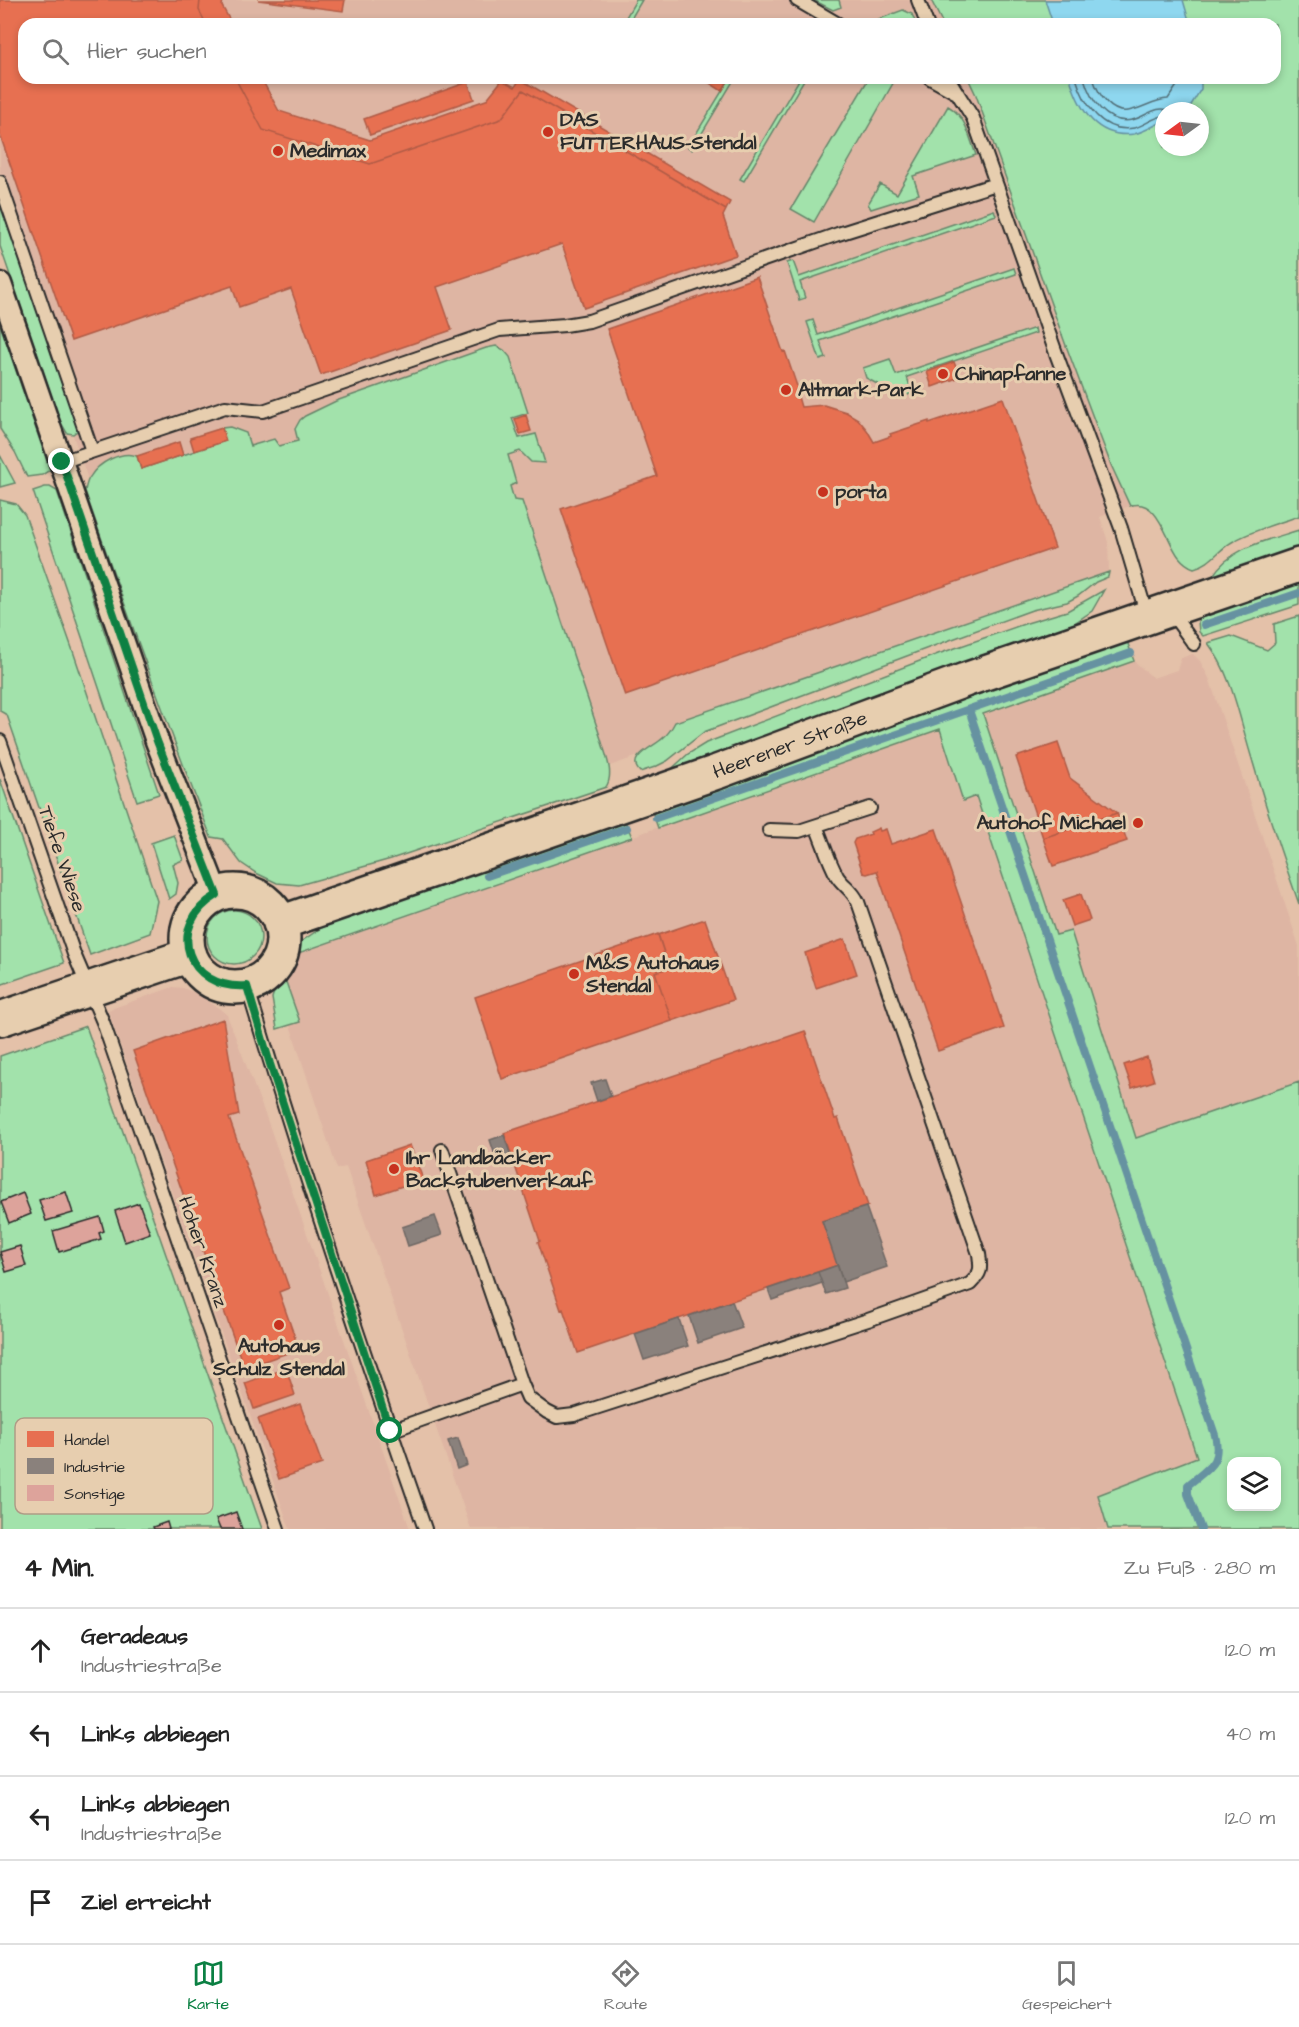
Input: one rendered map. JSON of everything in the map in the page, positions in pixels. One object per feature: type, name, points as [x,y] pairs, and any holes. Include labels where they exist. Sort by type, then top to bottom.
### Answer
[{"type":"main road","name":"Heerener Straße","points":[[280,923],[717,772],[965,680],[1299,565]]},
{"type":"main road","points":[[234,891],[249,893],[263,900],[274,910],[280,923],[284,939],[275,967],[264,978],[247,986],[221,985],[208,979],[197,968],[190,955],[187,940],[189,925],[196,912],[206,901],[217,895],[234,891]]},
{"type":"main road","points":[[0,1019],[190,955]]},
{"type":"street","points":[[0,284],[157,741],[217,895]]},
{"type":"lane","points":[[797,0],[828,18]]},
{"type":"lane","points":[[918,0],[925,18]]},
{"type":"lane","points":[[940,84],[956,93]]},
{"type":"lane","points":[[951,84],[973,118],[1121,528],[1158,613],[1194,644]]},
{"type":"lane","points":[[0,182],[92,451]]},
{"type":"lane","points":[[62,462],[225,407],[263,411],[499,330],[589,321],[837,234],[996,184]]},
{"type":"lane","name":"Tiefe Wiese","points":[[0,741],[74,954],[89,989]]},
{"type":"lane","points":[[769,830],[799,831],[870,808]]},
{"type":"lane","points":[[442,1150],[528,1398],[557,1417],[574,1415],[868,1320],[970,1284],[981,1269],[979,1254],[858,902],[852,891],[842,884],[837,875],[816,826]]},
{"type":"lane","points":[[247,986],[270,1064],[390,1431],[425,1529]]},
{"type":"lane","name":"Hoher Kranz","points":[[89,989],[278,1529]]},
{"type":"lane","points":[[390,1431],[522,1384]]},
{"type":"shaded area","name":"Altmark-Park","points":[[0,0],[954,0],[960,18],[18,18],[18,84],[984,84],[1135,504],[1100,517],[1108,542],[1109,572],[675,722],[681,741],[604,768],[470,368],[461,357],[336,401],[305,416],[298,441],[278,446],[274,439],[249,446],[248,441],[92,491],[0,221]]},
{"type":"shaded area","name":"Autohof Michael","points":[[1193,654],[1200,661],[1209,678],[1299,946],[1299,1082],[1137,1139],[1071,932],[1056,936],[982,714],[1134,661],[1153,678],[1177,670],[1181,658]]},
{"type":"shaded area","points":[[940,729],[963,800],[975,796],[1197,1458],[1098,1495],[1108,1529],[471,1529],[346,1167],[337,1169],[290,1025],[300,1022],[286,982],[290,966],[298,953]]},
{"type":"shaded area","name":"Autohaus Schulz Stendal","points":[[173,987],[195,993],[227,1015],[268,1122],[410,1529],[290,1529],[108,1010]]},
{"type":"green space","points":[[636,0],[642,0],[632,18],[626,18]]},
{"type":"green space","points":[[813,0],[839,0],[841,7],[833,10]]},
{"type":"green space","points":[[931,0],[1299,0],[1299,516],[1239,538],[1200,566],[1194,568],[1186,564],[1174,550],[1154,514],[1148,508],[1140,505],[1130,506],[1111,465],[971,84],[1281,84],[1281,18],[940,18]]},
{"type":"green space","points":[[903,10],[912,14],[914,18],[882,18]]},
{"type":"green space","points":[[726,84],[731,84],[692,150],[688,147]]},
{"type":"green space","points":[[796,84],[801,84],[744,181],[740,179]]},
{"type":"green space","points":[[865,84],[893,84],[814,222],[791,209]]},
{"type":"green space","points":[[948,106],[963,121],[976,155],[913,176],[919,194],[871,209],[868,204],[880,184],[897,194]]},
{"type":"green space","points":[[0,202],[78,427],[73,434],[67,433],[60,421],[0,246]]},
{"type":"green space","points":[[994,210],[996,215],[800,282],[805,298],[799,300],[787,263],[793,261],[799,277]]},
{"type":"green space","points":[[1014,268],[1016,274],[820,341],[826,358],[820,360],[807,322],[813,320],[818,335]]},
{"type":"green space","points":[[0,324],[50,470],[42,475],[27,477],[0,429]]},
{"type":"green space","points":[[1035,328],[1036,333],[907,377],[912,393],[903,397],[893,396],[866,378],[863,368],[890,359],[896,375]]},
{"type":"green space","points":[[496,346],[510,357],[528,413],[512,418],[519,438],[536,434],[545,463],[531,462],[520,451],[508,455],[516,483],[510,486],[514,500],[522,501],[607,757],[609,782],[606,787],[391,859],[299,885],[277,883],[241,863],[223,839],[211,837],[162,708],[85,491],[87,481],[98,467],[117,456],[137,456],[141,469],[225,441],[222,428],[230,427],[246,433],[250,446],[274,439],[279,446],[298,441],[295,429],[300,420],[336,401]]},
{"type":"green space","points":[[0,455],[15,483],[0,487]]},
{"type":"green space","points":[[45,487],[57,491],[159,794],[137,801],[33,491]]},
{"type":"green space","points":[[0,500],[16,504],[25,515],[157,901],[150,933],[90,955],[7,715],[0,711]]},
{"type":"green space","points":[[1299,530],[1299,550],[1212,577],[1229,558],[1239,552],[1263,541]]},
{"type":"green space","points":[[1109,572],[1108,577],[1096,582],[1067,602],[1032,610],[704,732],[667,761],[640,772],[636,767],[638,757],[665,736],[675,722]]},
{"type":"green space","points":[[1299,580],[1299,605],[1203,636],[1199,632],[1198,621],[1204,614]]},
{"type":"green space","points":[[1104,590],[1092,611],[1073,624],[934,674],[855,707],[667,773],[688,754],[706,743],[938,654],[1067,611]]},
{"type":"green space","points":[[1299,616],[1299,904],[1257,777],[1230,684],[1208,643],[1231,636],[1267,650],[1275,643],[1274,624]]},
{"type":"green space","points":[[1127,641],[1134,661],[983,714],[1056,935],[1071,931],[1136,1138],[1299,1082],[1299,1529],[1108,1529],[1098,1495],[1197,1457],[976,796],[963,801],[940,729],[658,828],[652,811],[662,803]]},
{"type":"green space","points":[[0,779],[64,963],[0,985]]},
{"type":"green space","points":[[625,821],[632,837],[298,953],[290,966],[286,982],[300,1022],[277,1029],[272,998],[277,983],[302,941],[321,928],[460,875]]},
{"type":"green space","points":[[174,835],[183,860],[173,864],[178,883],[176,894],[169,899],[151,843]]},
{"type":"green space","points":[[229,910],[239,910],[249,914],[257,922],[261,937],[257,952],[249,960],[239,964],[229,964],[219,960],[211,952],[207,942],[207,932],[211,922],[219,914]]},
{"type":"green space","points":[[86,1026],[262,1529],[0,1529],[0,1056]]},
{"type":"water","points":[[1045,0],[1183,0],[1188,18],[1051,18]]},
{"type":"water","points":[[1072,84],[1201,84],[1201,89],[1193,102],[1155,102],[1155,126],[1134,134],[1110,132],[1100,127],[1084,111]]},
{"type":"building: Handel","points":[[0,0],[200,0],[199,10],[203,18],[18,18],[18,84],[238,84],[263,130],[370,164],[501,119],[523,90],[726,210],[723,216],[736,255],[584,308],[562,244],[437,287],[452,330],[321,375],[291,289],[239,307],[232,286],[71,341],[0,135]]},
{"type":"building: Handel","points":[[200,0],[223,0],[222,6],[229,18],[203,18],[199,10]]},
{"type":"building: Handel","points":[[258,0],[345,0],[343,11]]},
{"type":"building: Handel","points":[[238,84],[264,84],[279,111],[370,140],[486,100],[499,84],[509,84],[515,87],[517,84],[529,84],[730,202],[726,210],[523,90],[501,119],[370,164],[263,130]]},
{"type":"building: Handel","points":[[462,84],[469,84],[474,99],[370,135],[364,119]]},
{"type":"building: Handel","points":[[711,84],[726,84],[722,91]]},
{"type":"building: Handel","name":"porta","points":[[757,277],[798,389],[796,390],[801,407],[824,405],[846,412],[858,419],[874,442],[891,436],[890,434],[1003,398],[1055,548],[625,696],[561,509],[657,476],[607,329]]},
{"type":"building: Handel","name":"Chinapfanne","points":[[954,362],[960,377],[932,387],[927,372]]},
{"type":"building: Handel","points":[[526,415],[531,431],[520,434],[515,419]]},
{"type":"building: Handel","points":[[222,428],[226,441],[194,451],[190,438]]},
{"type":"building: Handel","points":[[179,442],[183,455],[141,469],[137,456]]},
{"type":"building: Handel","points":[[1058,743],[1070,778],[1117,813],[1043,838],[1016,757]]},
{"type":"building: Handel","points":[[1117,813],[1127,841],[1053,866],[1043,838]]},
{"type":"building: Handel","points":[[879,828],[880,831],[886,829],[891,844],[936,829],[1004,1028],[938,1051],[877,871],[863,873],[853,843],[855,839],[871,834],[870,832]]},
{"type":"building: Handel","points":[[1081,894],[1090,920],[1072,926],[1063,900]]},
{"type":"building: Handel","points":[[705,919],[733,1000],[672,1021],[655,972],[669,968],[658,935]]},
{"type":"building: Handel","points":[[658,934],[669,968],[655,972],[672,1021],[502,1079],[475,997]]},
{"type":"building: Handel","points":[[845,939],[857,974],[816,988],[805,953]]},
{"type":"building: Handel","points":[[223,1019],[239,1115],[229,1118],[289,1288],[279,1292],[299,1349],[244,1368],[133,1051]]},
{"type":"building: Handel","points":[[805,1031],[868,1206],[822,1221],[838,1265],[578,1353],[538,1242],[540,1241],[504,1133]]},
{"type":"building: Handel","points":[[1147,1057],[1154,1081],[1132,1088],[1124,1065]]},
{"type":"building: Handel","name":"Ihr Landbäcker Backstubenverkauf","points":[[410,1145],[423,1179],[376,1195],[366,1160]]},
{"type":"building: Handel","points":[[286,1368],[295,1395],[254,1409],[245,1383]]},
{"type":"building: Handel","points":[[300,1404],[322,1464],[279,1479],[258,1419]]},
{"type":"building: Industrie","points":[[605,1079],[611,1096],[597,1101],[591,1083]]},
{"type":"building: Industrie","points":[[504,1135],[511,1156],[497,1161],[490,1140]]},
{"type":"building: Industrie","points":[[866,1207],[887,1267],[843,1282],[822,1221]]},
{"type":"building: Industrie","points":[[435,1216],[442,1235],[408,1246],[402,1227]]},
{"type":"building: Industrie","points":[[838,1265],[845,1288],[826,1294],[818,1272]]},
{"type":"building: Industrie","points":[[818,1272],[822,1283],[772,1300],[768,1289]]},
{"type":"building: Industrie","points":[[732,1301],[742,1328],[698,1343],[689,1316]]},
{"type":"building: Industrie","points":[[679,1319],[688,1346],[644,1360],[635,1334]]},
{"type":"building: Industrie","points":[[458,1438],[467,1465],[457,1469],[448,1441]]},
{"type":"building: Sonstige","points":[[66,1192],[73,1213],[46,1221],[39,1200]]},
{"type":"building: Sonstige","points":[[23,1193],[31,1214],[9,1223],[1,1202]]},
{"type":"building: Sonstige","points":[[139,1203],[150,1233],[125,1242],[115,1211]]},
{"type":"building: Sonstige","points":[[100,1217],[104,1231],[99,1233],[101,1239],[59,1252],[53,1231]]},
{"type":"building: Sonstige","points":[[20,1246],[26,1266],[6,1272],[0,1252]]},
{"type":"building: Sonstige","points":[[236,1512],[242,1529],[220,1529],[216,1519]]},
{"type":"building: Sonstige","points":[[167,1522],[169,1529],[154,1529],[153,1527]]},
{"type":"waterway","points":[[1204,625],[1299,593]]},
{"type":"waterway","points":[[656,818],[1131,653]]},
{"type":"waterway","points":[[969,710],[1215,1435],[1217,1445],[1215,1459],[1188,1485],[1188,1494],[1201,1529]]},
{"type":"waterway","points":[[487,876],[627,828]]},
{"type":"place","name":"DAS FUTTERHAUS-Stendal","points":[[548,132]]},
{"type":"place","name":"Medimax","points":[[278,151]]},
{"type":"place","name":"Chinapfanne","points":[[943,374]]},
{"type":"place","name":"Altmark-Park","points":[[786,390]]},
{"type":"place","name":"porta","points":[[823,492]]},
{"type":"place","name":"Autohof Michael","points":[[1138,823]]},
{"type":"place","name":"M&S Autohaus Stendal","points":[[574,974]]},
{"type":"place","name":"Ihr Landbäcker Backstubenverkauf","points":[[394,1169]]},
{"type":"place","name":"Autohaus Schulz Stendal","points":[[279,1325]]},
{"type":"route","points":[[62,462],[157,741],[217,895],[206,901],[196,912],[189,925],[187,940],[190,955],[197,968],[208,979],[221,985],[247,986],[270,1064],[390,1431]]}]
